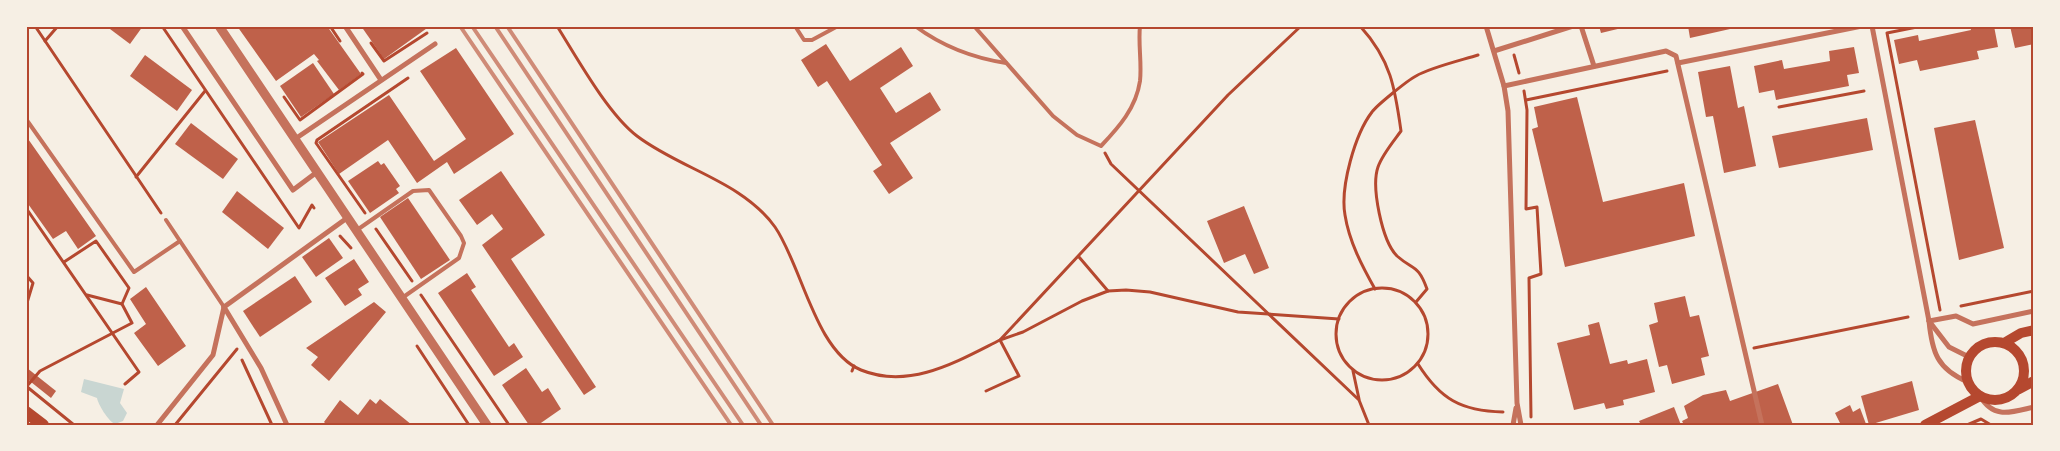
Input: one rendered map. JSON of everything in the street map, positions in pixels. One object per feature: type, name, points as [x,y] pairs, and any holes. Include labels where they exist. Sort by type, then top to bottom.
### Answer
[{"type":"main road","points":[[2004,343],[2021,333],[2034,330]]},
{"type":"main road","points":[[2018,390],[2025,375],[2023,362],[2015,350],[2004,343],[1995,342],[1985,344],[1974,351],[1970,357],[1966,372],[1968,382],[1980,396],[1989,400],[1999,400],[2009,397],[2034,381]]},
{"type":"main road","points":[[1925,425],[1980,396]]},
{"type":"main road","points":[[26,412],[42,425]]},
{"type":"street","points":[[182,26],[293,190],[317,172]]},
{"type":"street","points":[[219,26],[487,425]]},
{"type":"street","points":[[345,26],[381,80]]},
{"type":"street","points":[[1486,26],[1504,86],[1508,111],[1517,403],[1521,425]]},
{"type":"street","points":[[1494,51],[1573,26]]},
{"type":"street","points":[[1581,26],[1594,66]]},
{"type":"street","points":[[1678,63],[1862,26]]},
{"type":"street","points":[[1872,26],[1929,321],[1931,342],[1938,360],[1954,375],[1968,382]]},
{"type":"street","points":[[295,139],[435,44]]},
{"type":"street","points":[[1504,86],[1666,51],[1674,54],[1678,63],[1762,425]]},
{"type":"street","points":[[158,425],[213,355],[224,307],[348,218]]},
{"type":"street","points":[[224,307],[261,368],[287,425]]},
{"type":"street","points":[[1929,321],[1956,316],[1973,324],[2034,311]]},
{"type":"street","points":[[1929,321],[1949,347],[1960,354],[1970,357]]},
{"type":"street","points":[[1980,396],[1985,404],[2000,413],[2009,413],[2034,407]]},
{"type":"street","points":[[1514,425],[1517,403]]},
{"type":"lane","points":[[794,26],[804,40],[812,40],[838,26]]},
{"type":"lane","points":[[915,26],[933,39],[953,49],[1006,63]]},
{"type":"lane","points":[[974,26],[1054,116],[1077,135],[1101,146],[1120,127],[1131,109],[1140,82],[1140,26]]},
{"type":"lane","points":[[26,119],[134,272],[180,241]]},
{"type":"lane","points":[[356,231],[413,192],[430,190],[464,243],[458,258],[402,298]]},
{"type":"lane","points":[[166,220],[224,307]]},
{"type":"path","points":[[35,26],[166,220]]},
{"type":"path","points":[[45,42],[58,26]]},
{"type":"path","points":[[162,26],[299,228],[312,205],[314,208]]},
{"type":"path","points":[[330,26],[341,42]]},
{"type":"path","points":[[557,26],[606,101],[621,121],[636,136],[661,152],[724,185],[755,205],[775,227],[821,326],[844,360],[862,370],[892,378],[919,374],[951,364],[1000,340],[1023,332],[1082,300],[1108,291],[1150,292],[1230,311],[1339,319]]},
{"type":"path","points":[[1000,340],[1140,192],[1228,95],[1301,26]]},
{"type":"path","points":[[1360,26],[1386,62],[1396,93],[1401,132],[1378,167],[1375,189],[1387,238],[1396,255],[1421,272],[1427,289],[1416,302]]},
{"type":"path","points":[[1922,26],[1887,33],[1940,310],[1949,308]]},
{"type":"path","points":[[369,40],[384,61],[427,32]]},
{"type":"path","points":[[1512,48],[1519,74]]},
{"type":"path","points":[[1375,289],[1360,264],[1344,214],[1344,193],[1349,168],[1360,132],[1372,112],[1416,75],[1478,55]]},
{"type":"path","points":[[303,118],[363,74],[358,66]]},
{"type":"path","points":[[1526,100],[1667,71]]},
{"type":"path","points":[[317,140],[410,76]]},
{"type":"path","points":[[1522,82],[1526,100],[1526,208],[1537,207],[1541,274],[1529,278],[1532,423]]},
{"type":"path","points":[[136,177],[205,91]]},
{"type":"path","points":[[1779,107],[1864,91]]},
{"type":"path","points":[[1101,146],[1111,164],[1359,400]]},
{"type":"path","points":[[26,208],[139,372],[125,384]]},
{"type":"path","points":[[334,234],[336,237],[339,235],[353,249]]},
{"type":"path","points":[[64,262],[96,241],[129,288],[122,304]]},
{"type":"path","points":[[1079,257],[1108,291]]},
{"type":"path","points":[[26,275],[33,283],[26,306]]},
{"type":"path","points":[[1390,288],[1403,293],[1416,302],[1423,313],[1427,326],[1428,340],[1418,364],[1406,373],[1393,378],[1379,380],[1365,377],[1353,370],[1343,360],[1337,347],[1335,333],[1343,307],[1362,291],[1375,289],[1390,288]]},
{"type":"path","points":[[1959,306],[2034,292]]},
{"type":"path","points":[[74,425],[26,386],[40,371],[132,323],[122,304],[87,295]]},
{"type":"path","points":[[1744,350],[1908,317]]},
{"type":"path","points":[[986,391],[1018,376],[1000,340]]},
{"type":"path","points":[[175,425],[237,349],[272,425]]},
{"type":"path","points":[[1418,364],[1430,383],[1447,398],[1466,407],[1489,413],[1502,412]]},
{"type":"path","points":[[852,371],[854,366]]},
{"type":"path","points":[[1353,370],[1359,400],[1369,425]]},
{"type":"path","points":[[1966,425],[1981,419],[1991,425]]},
{"type":"shaded area","points":[[84,379],[124,389],[120,403],[127,413],[123,421],[115,424],[109,420],[97,398],[81,392]]},
{"type":"building","points":[[106,26],[143,26],[130,44]]},
{"type":"building","points":[[237,26],[327,26],[361,74],[339,90],[317,61],[319,60],[314,54],[276,81]]},
{"type":"building","points":[[361,26],[430,26],[384,59]]},
{"type":"building","points":[[1599,26],[1626,26],[1626,27],[1601,33]]},
{"type":"building","points":[[1688,26],[1739,26],[1739,27],[1690,38]]},
{"type":"building","points":[[1970,26],[1994,26],[1998,47],[1977,51],[1979,59],[1920,71],[1917,60],[1899,64],[1894,40],[1918,35],[1919,41],[1971,30]]},
{"type":"building","points":[[2010,26],[2034,26],[2034,44],[2015,48]]},
{"type":"building","points":[[826,44],[850,81],[901,47],[913,66],[880,88],[896,113],[930,92],[941,110],[890,143],[913,178],[889,194],[873,171],[882,165],[827,81],[818,87],[801,60]]},
{"type":"building","points":[[1854,47],[1859,73],[1847,75],[1849,86],[1776,100],[1774,90],[1759,93],[1754,66],[1782,60],[1784,69],[1830,61],[1829,51]]},
{"type":"building","points":[[456,48],[514,134],[454,174],[447,162],[417,183],[388,140],[339,174],[318,142],[389,95],[434,161],[466,139],[420,71]]},
{"type":"building","points":[[145,55],[192,90],[177,111],[130,76]]},
{"type":"building","points":[[313,63],[334,94],[301,117],[280,86]]},
{"type":"building","points":[[1730,66],[1738,108],[1744,106],[1756,166],[1724,173],[1713,116],[1706,117],[1698,72]]},
{"type":"building","points":[[1577,97],[1603,202],[1684,183],[1695,236],[1565,267],[1532,129],[1538,127],[1534,107]]},
{"type":"building","points":[[1867,118],[1873,150],[1779,168],[1772,136]]},
{"type":"building","points":[[1975,120],[2004,248],[1959,260],[1934,128]]},
{"type":"building","points":[[191,123],[238,159],[223,179],[175,144]]},
{"type":"building","points":[[26,136],[96,236],[78,249],[66,231],[53,239],[26,201],[26,177],[29,175],[26,172]]},
{"type":"building","points":[[378,161],[381,165],[384,163],[400,186],[396,189],[399,193],[370,213],[348,181]]},
{"type":"building","points":[[501,171],[545,235],[511,259],[596,387],[584,395],[482,245],[503,229],[492,214],[477,225],[459,200]]},
{"type":"building","points":[[237,191],[284,228],[268,249],[222,212]]},
{"type":"building","points":[[408,198],[450,260],[421,279],[380,217]]},
{"type":"building","points":[[1244,206],[1269,268],[1254,274],[1245,254],[1224,263],[1207,221]]},
{"type":"building","points":[[329,238],[343,258],[316,277],[302,257]]},
{"type":"building","points":[[354,259],[369,282],[358,289],[362,295],[345,306],[325,278]]},
{"type":"building","points":[[467,273],[476,287],[471,290],[509,347],[514,343],[523,357],[494,376],[438,293]]},
{"type":"building","points":[[295,276],[312,302],[260,337],[243,311]]},
{"type":"building","points":[[146,287],[186,346],[158,366],[134,333],[146,324],[130,299]]},
{"type":"building","points":[[1685,296],[1690,317],[1699,315],[1709,356],[1701,358],[1705,375],[1672,384],[1667,365],[1659,367],[1649,325],[1658,322],[1654,303]]},
{"type":"building","points":[[374,302],[386,312],[329,381],[311,365],[318,357],[306,348]]},
{"type":"building","points":[[1599,322],[1610,364],[1627,360],[1628,364],[1647,359],[1655,392],[1623,400],[1624,405],[1606,409],[1604,403],[1574,410],[1557,343],[1590,335],[1588,325]]},
{"type":"building","points":[[27,368],[56,391],[51,398],[26,378]]},
{"type":"building","points":[[526,368],[542,392],[548,388],[561,409],[538,425],[529,425],[502,385]]},
{"type":"building","points":[[1912,381],[1919,410],[1869,425],[1861,396]]},
{"type":"building","points":[[1778,384],[1793,425],[1684,425],[1682,421],[1688,418],[1684,406],[1703,395],[1726,390],[1730,401]]},
{"type":"building","points":[[370,399],[376,404],[380,399],[412,425],[327,425],[324,422],[340,400],[358,415]]},
{"type":"building","points":[[1850,405],[1853,412],[1860,408],[1866,424],[1841,425],[1835,413]]},
{"type":"building","points":[[1674,407],[1681,425],[1641,425],[1639,421]]},
{"type":"railway","points":[[460,26],[731,425]]},
{"type":"railway","points":[[472,26],[743,425]]},
{"type":"railway","points":[[495,26],[761,425]]},
{"type":"railway","points":[[507,26],[773,425]]}]
